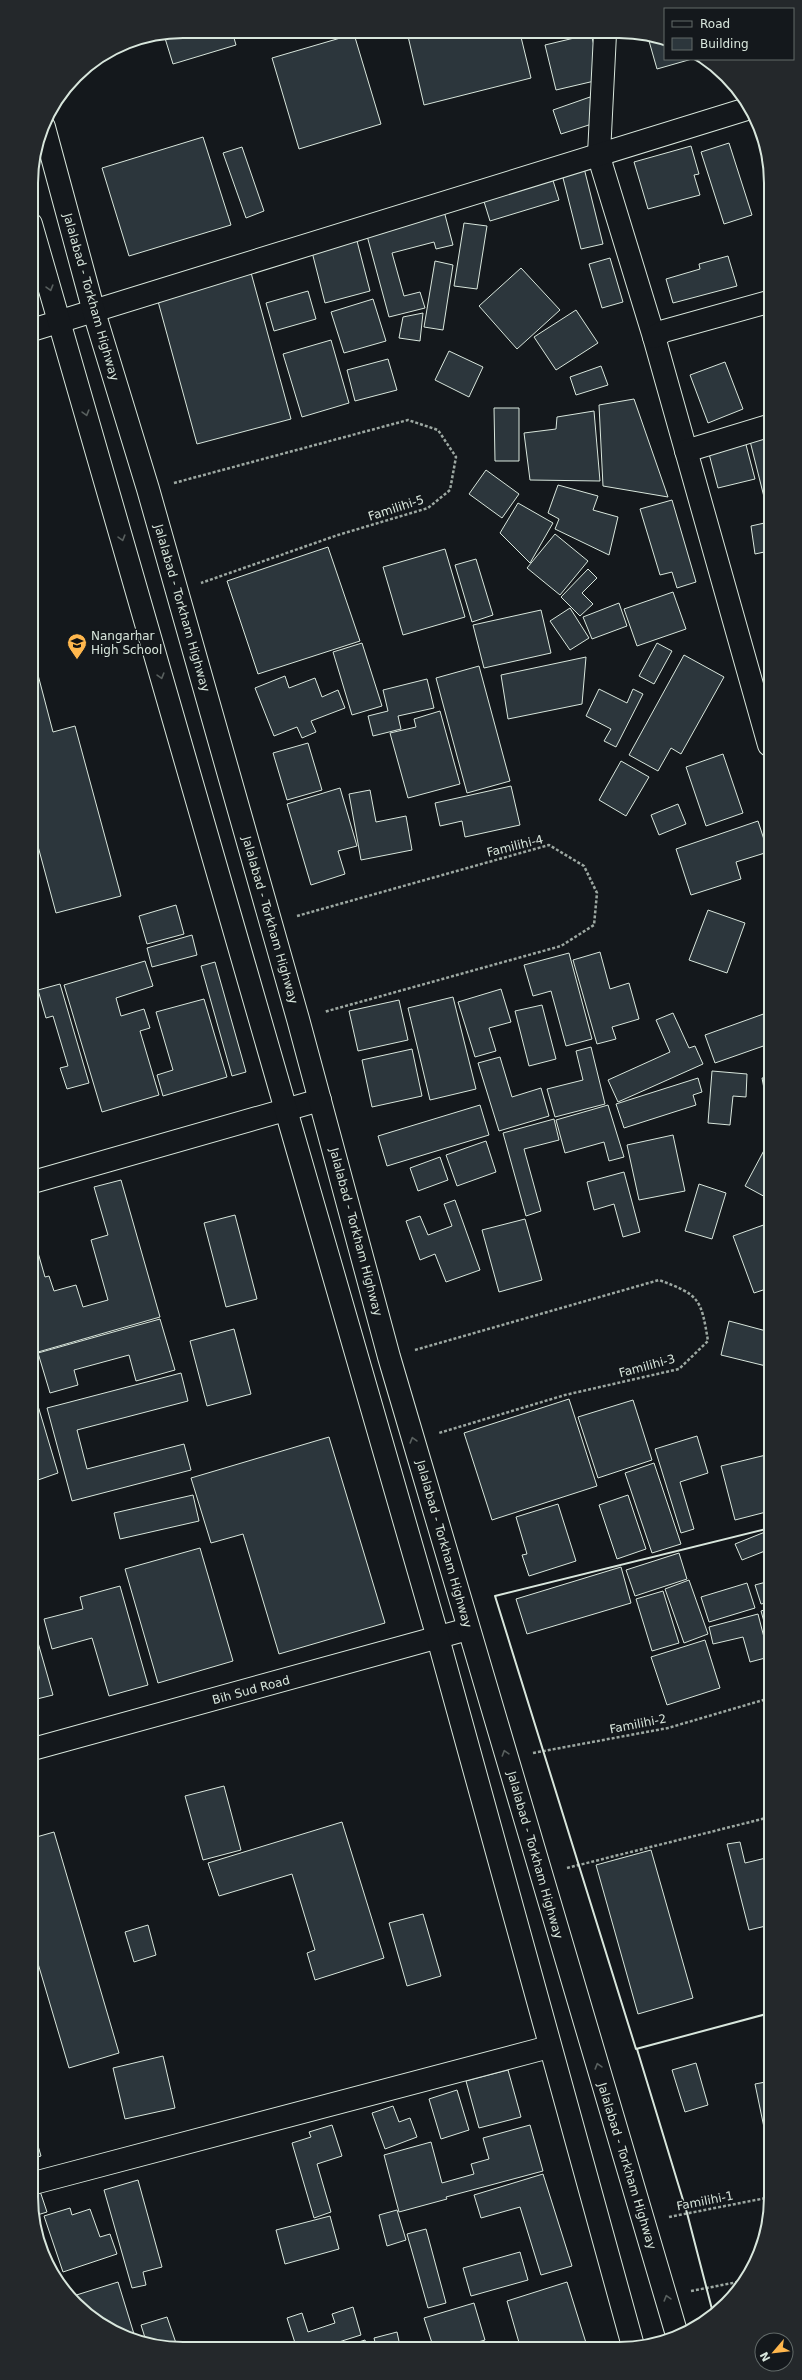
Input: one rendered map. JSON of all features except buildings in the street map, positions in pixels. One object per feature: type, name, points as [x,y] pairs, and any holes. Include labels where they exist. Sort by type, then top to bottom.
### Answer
[{"type":"main road","points":[[605,38],[599,154],[654,337],[764,727]]},
{"type":"main road","points":[[38,328],[744,110]]},
{"type":"main road","name":"Jalalabad - Torkham Highway","points":[[46,136],[94,312],[148,489],[298,1019],[389,1357],[676,2330]]},
{"type":"main road","points":[[38,248],[438,1638],[549,2047],[632,2342]]},
{"type":"main road","points":[[654,337],[664,331],[764,303]]},
{"type":"main road","points":[[686,451],[764,427]]},
{"type":"main road","points":[[38,1181],[320,1100]]},
{"type":"main road","name":"Bih Sud Road","points":[[38,1748],[468,1629]]},
{"type":"main road","points":[[38,2182],[549,2047]]},
{"type":"path","name":"Familihi-5","points":[[148,489],[408,420],[438,430],[456,457],[450,490],[428,508],[338,535],[177,591]]},
{"type":"path","name":"Familihi-4","points":[[271,923],[549,845],[584,866],[597,893],[594,925],[561,946],[298,1019]]},
{"type":"path","name":"Familihi-3","points":[[389,1357],[659,1280],[686,1290],[703,1308],[708,1341],[679,1369],[565,1395],[414,1441]]},
{"type":"path","name":"Familihi-2","points":[[507,1760],[668,1728],[764,1700]]},
{"type":"path","points":[[541,1874],[764,1818]]},
{"type":"path","name":"Familihi-1","points":[[643,2222],[764,2198]]},
{"type":"path","points":[[666,2297],[736,2282]]},
{"type":"wall","points":[[764,1529],[495,1596],[636,2049],[764,2015]]},
{"type":"wall","points":[[637,2049],[687,2213],[712,2308]]},
{"type":"place","name":"Nangarhar High School","points":[[77,660]]}]
